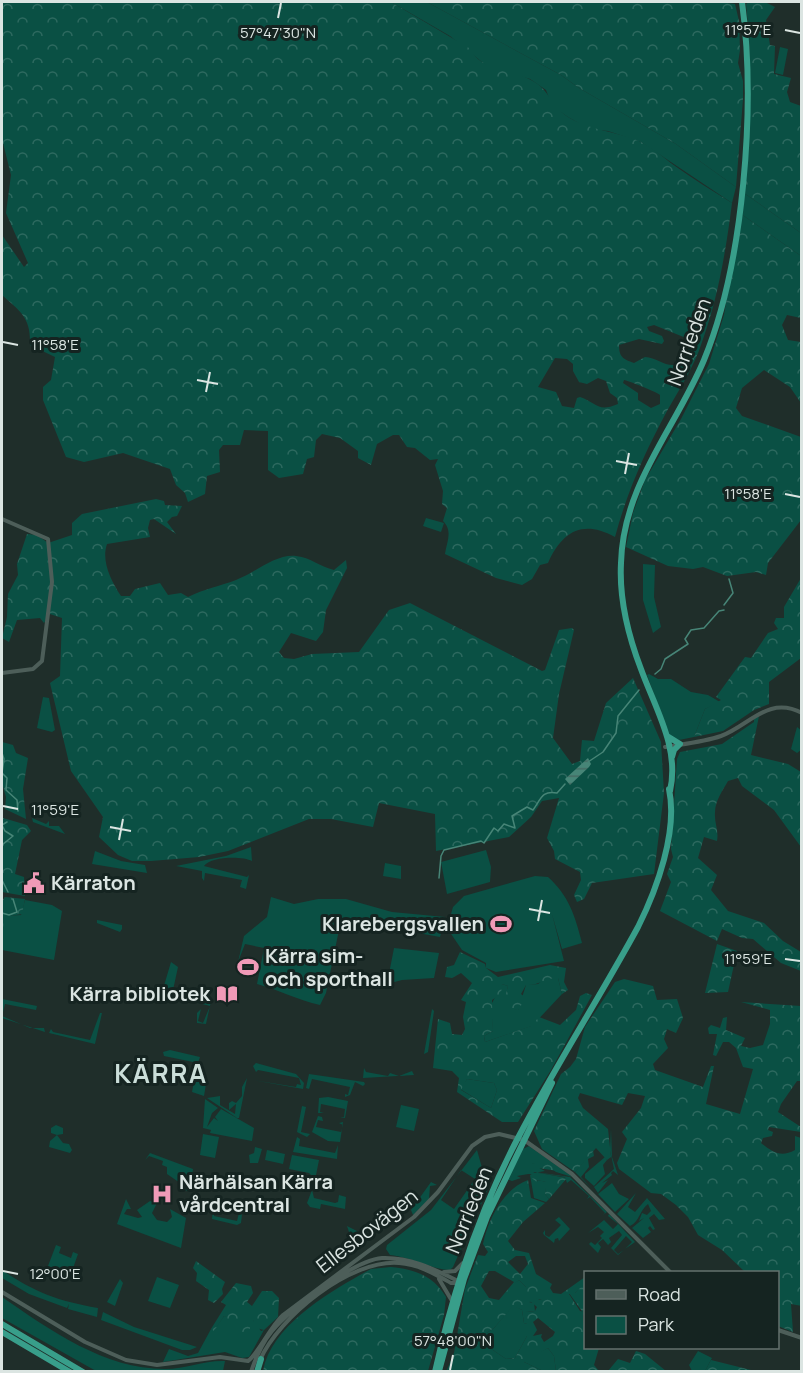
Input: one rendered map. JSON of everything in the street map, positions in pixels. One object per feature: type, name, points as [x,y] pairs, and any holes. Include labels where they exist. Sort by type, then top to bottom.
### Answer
[{"type":"highway","name":"Norrleden","points":[[437,1371],[459,1296],[468,1255],[489,1200],[597,997],[638,927],[655,889],[668,835],[671,767],[667,746],[629,632],[623,603],[621,576],[623,540],[638,484],[705,358],[725,284],[740,204],[747,124],[748,74],[742,2]]},
{"type":"highway","name":"Norrleden","points":[[644,678],[667,736],[670,791]]},
{"type":"highway","points":[[667,736],[680,744],[674,750],[671,767]]},
{"type":"highway","name":"Norrleden","points":[[437,1371],[452,1303],[521,1138]]},
{"type":"highway","points":[[2,1324],[83,1371]]},
{"type":"highway","points":[[2,1332],[70,1371]]},
{"type":"highway","points":[[256,1371],[259,1357]]},
{"type":"main road","points":[[2,519],[43,535],[50,545],[52,582],[43,660],[33,669],[2,673]]},
{"type":"main road","points":[[667,746],[721,736],[766,710],[783,707],[801,713]]},
{"type":"main road","name":"Ellesbovägen","points":[[2,1292],[85,1342],[126,1360],[157,1365],[220,1357],[248,1361],[254,1356],[266,1333],[283,1315],[419,1212],[438,1192],[472,1146],[492,1135],[521,1138]]},
{"type":"main road","points":[[521,1138],[578,1179],[669,1271]]},
{"type":"main road","points":[[251,1371],[275,1333],[341,1279],[363,1268],[381,1263],[400,1263],[439,1274],[456,1270],[468,1255]]},
{"type":"main road","points":[[259,1357],[282,1321],[344,1273],[367,1261],[401,1258],[461,1282]]},
{"type":"main road","points":[[439,1274],[452,1303]]},
{"type":"main road","points":[[779,1331],[801,1338]]},
{"type":"green space","points":[[2,2],[391,2],[469,48],[475,56],[489,66],[523,76],[538,84],[561,112],[568,117],[577,122],[641,142],[732,203],[721,274],[699,351],[644,457],[625,504],[615,537],[593,529],[574,532],[560,543],[548,563],[540,565],[532,579],[522,585],[496,578],[445,554],[449,532],[443,521],[447,508],[442,504],[443,491],[435,465],[438,459],[430,460],[415,448],[407,447],[399,435],[393,435],[377,444],[371,465],[358,458],[358,451],[340,438],[322,434],[316,440],[314,457],[307,459],[303,474],[279,478],[268,470],[268,431],[244,430],[240,445],[223,445],[219,450],[220,472],[207,476],[205,494],[188,502],[185,493],[176,485],[170,469],[123,453],[84,462],[66,457],[43,400],[43,387],[51,380],[55,357],[30,345],[29,328],[24,316],[2,295],[2,235],[24,267],[28,263],[6,213],[11,175],[2,139]],"holes":[[[654,325],[691,340],[688,350],[679,363],[671,365],[645,357],[634,363],[624,359],[621,355],[619,345],[639,339],[662,344],[664,341],[662,336],[649,331],[647,327]],[[555,358],[567,359],[573,364],[573,371],[579,382],[587,384],[598,378],[606,381],[610,393],[617,398],[618,404],[601,407],[580,397],[577,398],[574,408],[562,406],[556,392],[538,387]],[[624,380],[660,395],[660,404],[651,408],[638,400],[638,393],[623,383]]]},
{"type":"green space","points":[[391,2],[427,2],[561,75],[579,88],[676,144],[736,187],[732,203],[641,142],[608,131],[589,129],[568,117],[552,106],[546,90],[530,79],[488,67],[450,36]]},
{"type":"green space","points":[[427,2],[720,2],[735,4],[739,21],[738,63],[743,81],[736,187],[676,144],[579,88],[561,75]]},
{"type":"green space","points":[[749,2],[767,3],[775,7],[766,20],[770,45],[775,46],[774,74],[791,78],[787,92],[790,102],[801,106],[801,233],[744,193],[750,98],[750,52],[746,4]]},
{"type":"green space","points":[[780,47],[788,49],[783,75],[775,73]]},
{"type":"green space","points":[[744,193],[801,233],[801,256],[741,214]]},
{"type":"green space","points":[[741,214],[801,256],[801,318],[787,315],[782,325],[788,340],[801,342],[801,403],[790,387],[764,370],[742,388],[736,408],[742,416],[801,437],[801,520],[768,563],[766,575],[756,572],[727,576],[703,567],[693,569],[668,566],[626,547],[633,513],[645,480],[681,419],[709,364],[724,315]]},
{"type":"green space","points":[[156,499],[164,501],[165,505],[182,506],[177,516],[167,522],[176,534],[154,519],[150,520],[148,528],[150,537],[107,544],[106,564],[121,596],[130,596],[135,589],[160,583],[168,595],[181,593],[188,597],[236,580],[288,556],[302,557],[334,570],[346,560],[347,568],[326,610],[323,632],[316,641],[291,633],[279,652],[284,658],[359,652],[389,610],[410,603],[542,671],[545,670],[559,630],[572,628],[574,630],[559,694],[553,738],[572,764],[580,761],[582,740],[594,741],[606,703],[633,678],[661,742],[664,793],[654,874],[592,883],[584,899],[577,902],[574,895],[581,880],[580,872],[555,859],[554,851],[547,838],[559,798],[542,801],[531,817],[509,837],[436,851],[435,814],[379,803],[373,827],[331,819],[309,819],[228,851],[199,857],[132,861],[118,855],[99,837],[103,817],[71,771],[50,683],[60,676],[62,618],[50,614],[44,623],[40,618],[17,620],[9,642],[2,638],[7,617],[8,594],[18,575],[17,564],[27,534],[37,535],[48,543],[72,535],[72,523],[82,514]]},
{"type":"green space","points":[[426,518],[444,523],[441,532],[423,526]]},
{"type":"green space","points":[[643,564],[655,565],[654,597],[661,627],[653,633],[643,600]]},
{"type":"green space","points":[[801,578],[801,658],[769,682],[769,704],[754,710],[723,731],[694,737],[705,709],[721,700],[716,697],[745,657],[751,658],[768,633],[778,629],[774,623],[776,618],[784,618],[784,607]]},
{"type":"green space","points":[[647,675],[658,679],[671,679],[691,692],[708,695],[720,702],[705,709],[694,737],[679,740],[669,736]]},
{"type":"green space","points":[[43,697],[49,698],[55,730],[52,732],[37,728]]},
{"type":"green space","points":[[759,716],[751,755],[788,764],[801,772],[801,847],[774,810],[742,786],[738,778],[728,781],[716,804],[717,841],[704,837],[698,858],[717,875],[711,890],[728,911],[764,923],[783,941],[801,952],[801,971],[781,963],[753,939],[742,938],[722,929],[717,941],[660,911],[671,882],[667,874],[673,857],[671,849],[677,759],[680,752],[722,744]]},
{"type":"green space","points":[[797,727],[802,731],[801,750],[797,753],[791,749]]},
{"type":"green space","points":[[2,742],[13,745],[16,753],[28,758],[23,789],[26,819],[5,809],[6,797],[2,783]]},
{"type":"green space","points":[[3,818],[27,825],[31,831],[22,840],[15,874],[24,877],[25,896],[2,892]]},
{"type":"green space","points":[[32,818],[46,824],[49,821],[49,826],[59,826],[65,834],[33,822]]},
{"type":"green space","points":[[251,847],[252,861],[227,858],[213,860],[204,866],[247,877],[249,875],[246,889],[240,887],[242,880],[205,873],[204,881],[202,871],[176,866],[226,856]]},
{"type":"green space","points":[[486,850],[491,867],[490,882],[447,894],[441,862]]},
{"type":"green space","points":[[95,851],[121,861],[145,865],[147,873],[92,864]]},
{"type":"green space","points":[[385,863],[401,866],[401,879],[383,876]]},
{"type":"green space","name":"Klarebergsvallen","points":[[535,876],[548,877],[566,899],[574,915],[582,943],[562,949],[552,914],[564,961],[496,972],[486,968],[486,963],[462,950],[447,928],[453,907],[464,896]]},
{"type":"green space","points":[[5,897],[25,899],[22,914],[4,917],[3,928],[2,901]]},
{"type":"green space","points":[[271,897],[294,904],[318,899],[346,899],[392,912],[445,917],[443,922],[437,922],[443,925],[440,937],[396,929],[340,925],[326,993],[320,1005],[257,984],[264,948],[245,944],[238,962],[244,936],[267,917]]},
{"type":"green space","points":[[25,900],[52,905],[62,911],[54,960],[2,950],[3,916],[21,915]]},
{"type":"green space","points":[[97,920],[122,925],[122,929],[120,932],[97,923]]},
{"type":"green space","points":[[3,930],[7,933],[4,949]]},
{"type":"green space","points":[[717,944],[737,951],[728,992],[705,993]]},
{"type":"green space","points":[[394,948],[439,953],[434,978],[402,980],[387,984]]},
{"type":"green space","points":[[460,952],[485,964],[486,968],[498,977],[550,965],[566,968],[564,982],[568,990],[562,994],[558,978],[526,985],[521,994],[526,998],[518,1010],[502,1009],[508,986],[502,984],[501,994],[492,1000],[493,1031],[484,1036],[485,1042],[531,1026],[539,1017],[560,1025],[576,1010],[580,996],[586,993],[592,995],[551,1070],[518,1122],[502,1122],[457,1092],[459,1078],[452,1071],[433,1068],[438,1019],[450,1023],[452,1034],[462,1035],[465,1029],[463,1017],[466,1002],[461,1000],[472,983],[461,973],[452,978],[445,977],[447,967],[454,965]],"holes":[[[467,1079],[494,1083],[497,1090],[491,1108],[461,1090]]]},
{"type":"green space","points":[[171,962],[178,967],[173,990],[170,991],[163,989]]},
{"type":"green space","points":[[545,978],[558,978],[562,994],[532,1026],[485,1042],[484,1036],[493,1031],[491,1005],[502,984],[508,986],[506,996],[509,1008],[518,1010],[526,985],[538,984]]},
{"type":"green space","points":[[624,979],[653,986],[657,1000],[677,999],[683,1018],[676,1033],[667,1029],[664,1039],[668,1048],[653,1064],[655,1070],[703,1087],[711,1066],[714,1066],[706,1104],[740,1114],[753,1069],[743,1067],[736,1048],[729,1042],[723,1042],[716,1056],[713,1055],[717,1034],[709,1034],[708,1028],[711,1025],[720,1028],[723,1018],[727,1017],[726,1030],[745,1038],[741,1046],[750,1048],[763,1045],[770,1024],[770,1010],[741,1002],[801,1006],[801,1081],[797,1081],[778,1112],[801,1127],[801,1132],[769,1127],[768,1130],[773,1132],[772,1136],[763,1138],[761,1143],[773,1151],[785,1154],[795,1150],[795,1136],[801,1138],[802,1306],[791,1304],[793,1332],[779,1326],[779,1271],[744,1271],[722,1250],[698,1235],[688,1217],[676,1205],[661,1194],[651,1193],[619,1169],[617,1163],[627,1139],[622,1132],[641,1108],[645,1096],[628,1093],[622,1105],[580,1093],[578,1098],[583,1108],[608,1129],[611,1157],[607,1160],[596,1148],[575,1172],[542,1149],[534,1131],[561,1074],[576,1059],[585,1027],[615,982]]},
{"type":"green space","points":[[2,999],[37,1006],[36,1010],[5,1004],[2,1016]]},
{"type":"green space","points":[[187,999],[211,1001],[210,1006],[187,1000],[183,1003]]},
{"type":"green space","points":[[210,1006],[206,1024],[197,1023],[197,1013],[201,1009],[198,1021],[203,1023]]},
{"type":"green space","points":[[432,1009],[434,1011],[428,1052],[424,1054]]},
{"type":"green space","points":[[100,1013],[102,1013],[95,1044],[49,1033],[51,1029],[53,1032],[90,1040]]},
{"type":"green space","points":[[170,1050],[200,1057],[198,1063],[164,1056],[163,1052]]},
{"type":"green space","points":[[256,1063],[296,1074],[304,1083],[303,1089],[253,1080],[296,1087],[297,1084],[301,1085],[299,1078],[258,1070],[256,1072],[253,1066]]},
{"type":"green space","points":[[364,1068],[366,1072],[388,1076],[390,1073],[399,1076],[363,1078]]},
{"type":"green space","points":[[412,1071],[414,1075],[399,1076]]},
{"type":"green space","points":[[309,1074],[364,1082],[365,1084],[363,1086],[355,1082],[350,1095],[345,1097],[350,1087],[312,1079],[309,1089],[306,1088]]},
{"type":"green space","points":[[207,1078],[204,1096],[192,1092],[194,1081]]},
{"type":"green space","points":[[247,1078],[239,1118],[207,1098],[220,1096],[220,1105],[235,1114],[236,1104],[229,1110],[229,1103],[232,1101],[236,1103],[242,1096],[242,1087]]},
{"type":"green space","points":[[467,1079],[494,1083],[497,1090],[491,1108],[460,1089]]},
{"type":"green space","points":[[328,1097],[348,1101],[345,1118],[340,1117],[344,1117],[345,1109],[321,1104],[320,1112],[324,1113],[318,1113],[319,1098]]},
{"type":"green space","points":[[205,1099],[218,1108],[212,1113],[207,1127],[214,1118],[218,1121],[215,1117],[221,1109],[254,1128],[252,1141],[210,1133],[211,1130],[203,1128]]},
{"type":"green space","points":[[401,1105],[419,1109],[414,1131],[396,1127]]},
{"type":"green space","points":[[302,1106],[306,1107],[301,1132],[310,1134],[307,1137],[297,1132]]},
{"type":"green space","points":[[318,1116],[322,1117],[323,1121],[318,1120],[316,1127],[341,1132],[342,1128],[340,1142],[328,1141],[312,1132]]},
{"type":"green space","points":[[56,1125],[63,1128],[63,1134],[51,1133],[51,1128]]},
{"type":"green space","points":[[611,1129],[612,1157],[618,1175],[613,1171],[612,1175],[602,1183],[608,1180],[598,1193],[594,1187],[614,1169],[610,1150]]},
{"type":"green space","points":[[203,1134],[219,1137],[215,1158],[200,1155]]},
{"type":"green space","points":[[57,1135],[63,1143],[69,1144],[72,1150],[70,1153],[49,1147],[50,1141]]},
{"type":"green space","points":[[297,1137],[300,1139],[299,1146],[335,1153],[338,1145],[337,1159],[293,1152]]},
{"type":"green space","points":[[529,1146],[569,1174],[590,1194],[572,1177],[556,1172],[544,1163],[532,1164],[545,1171],[517,1176],[521,1178],[512,1181],[507,1179],[523,1149]]},
{"type":"green space","points":[[255,1147],[262,1149],[258,1163],[250,1163],[249,1155],[254,1153]]},
{"type":"green space","points":[[267,1150],[285,1154],[283,1164],[265,1160]]},
{"type":"green space","points":[[477,1150],[488,1189],[453,1267],[450,1270],[444,1269],[390,1255],[386,1249],[387,1245],[431,1210],[457,1177],[441,1200],[454,1209],[475,1179],[461,1170]]},
{"type":"green space","points":[[593,1150],[594,1156],[588,1159],[589,1167],[581,1177],[591,1188],[575,1172]]},
{"type":"green space","points":[[150,1153],[193,1169],[190,1192],[180,1188],[183,1185],[167,1174],[167,1167],[162,1165],[163,1161],[149,1156],[145,1160]]},
{"type":"green space","points":[[292,1155],[319,1160],[314,1185],[313,1177],[309,1173],[289,1169]]},
{"type":"green space","points":[[605,1157],[607,1160],[603,1165],[605,1174],[594,1186],[585,1178],[585,1174]]},
{"type":"green space","points":[[541,1161],[555,1166],[558,1171],[531,1167],[532,1164]]},
{"type":"green space","points":[[535,1172],[570,1177],[607,1212],[603,1215],[605,1213],[590,1197],[587,1199],[589,1196],[571,1180],[567,1183],[565,1177],[539,1173],[537,1180],[547,1182],[545,1194],[549,1199],[546,1202],[534,1198],[530,1175]]},
{"type":"green space","points":[[539,1173],[567,1178],[549,1199],[545,1194],[546,1182],[537,1180],[536,1182],[532,1178]]},
{"type":"green space","points":[[528,1180],[531,1198],[545,1203],[523,1222],[508,1241],[515,1250],[529,1253],[536,1274],[552,1284],[550,1288],[553,1293],[561,1294],[584,1278],[584,1285],[575,1293],[569,1294],[580,1311],[584,1312],[584,1349],[599,1349],[594,1365],[599,1371],[556,1371],[554,1356],[548,1348],[524,1362],[543,1371],[446,1372],[454,1353],[465,1289],[478,1255],[485,1256],[488,1252],[483,1244],[493,1216],[511,1190]],"holes":[[[516,1256],[525,1256],[528,1264],[520,1274],[508,1262]],[[489,1271],[495,1271],[514,1282],[499,1300],[489,1298],[481,1286]],[[519,1280],[526,1287],[527,1297],[542,1300],[529,1300],[537,1307],[535,1311],[527,1312],[525,1303],[515,1297],[515,1283]],[[513,1306],[522,1310],[524,1323],[527,1324],[527,1336],[515,1358],[506,1359],[481,1342],[482,1336],[494,1328]],[[538,1318],[555,1332],[553,1336],[544,1342],[542,1334],[533,1336],[537,1330],[533,1322]]]},
{"type":"green space","points":[[431,1182],[437,1185],[430,1186],[429,1199],[413,1215],[411,1210]]},
{"type":"green space","points":[[612,1183],[619,1194],[629,1199],[615,1212],[598,1194]]},
{"type":"green space","points":[[312,1190],[314,1198],[335,1203],[338,1202],[339,1195],[346,1197],[345,1209],[321,1204],[320,1209],[310,1207],[307,1203]]},
{"type":"green space","points":[[636,1193],[628,1207],[635,1212],[647,1198],[665,1219],[659,1220],[654,1214],[649,1218],[655,1229],[653,1230],[650,1226],[648,1228],[651,1232],[643,1238],[632,1228],[644,1218],[639,1221],[642,1213],[647,1215],[651,1211],[648,1204],[630,1226],[617,1214]]},
{"type":"green space","points":[[126,1199],[131,1209],[127,1209],[124,1214],[142,1217],[137,1210],[150,1201],[157,1203],[152,1213],[157,1220],[167,1222],[172,1217],[170,1209],[186,1218],[181,1248],[117,1224]]},
{"type":"green space","points":[[218,1207],[219,1211],[215,1210],[214,1216],[237,1221],[239,1213],[235,1212],[238,1211],[242,1214],[241,1223],[237,1225],[212,1219],[213,1209]]},
{"type":"green space","points":[[388,1209],[394,1218],[375,1227],[377,1222],[385,1222]]},
{"type":"green space","points":[[609,1214],[635,1242],[625,1249],[632,1242],[626,1236],[614,1250],[618,1254],[624,1250],[618,1255],[611,1248],[622,1235],[619,1231],[609,1238],[611,1242],[608,1245],[603,1239],[598,1243],[601,1247],[598,1253],[589,1244],[591,1242],[595,1245],[602,1238],[600,1236],[604,1232],[598,1227],[588,1233],[604,1220],[613,1229],[618,1224],[608,1216]]},
{"type":"green space","points":[[559,1217],[570,1229],[559,1241],[558,1238],[555,1239],[554,1243],[544,1235],[543,1233],[545,1230],[545,1235],[549,1237],[561,1225],[555,1220]]},
{"type":"green space","points":[[347,1226],[361,1233],[366,1229],[369,1230],[351,1238]]},
{"type":"green space","points":[[56,1245],[61,1247],[59,1253],[71,1258],[73,1252],[78,1254],[71,1274],[48,1266]]},
{"type":"green space","points":[[196,1261],[225,1282],[222,1289],[223,1294],[214,1303],[208,1300],[209,1290],[196,1281],[197,1273],[193,1268]]},
{"type":"green space","points":[[391,1267],[423,1275],[436,1284],[446,1297],[444,1315],[428,1371],[263,1371],[268,1355],[277,1340],[301,1314],[331,1292],[371,1269]]},
{"type":"green space","points":[[2,1270],[48,1295],[98,1308],[97,1317],[68,1309],[69,1304],[67,1308],[29,1294],[2,1278]]},
{"type":"green space","points":[[157,1277],[179,1285],[170,1308],[148,1301]]},
{"type":"green space","points":[[120,1279],[123,1283],[115,1306],[107,1302]]},
{"type":"green space","points":[[519,1280],[526,1287],[528,1294],[542,1301],[529,1302],[534,1303],[535,1311],[527,1312],[515,1298],[514,1283]]},
{"type":"green space","points":[[236,1283],[251,1286],[253,1293],[247,1302],[252,1306],[262,1291],[272,1291],[279,1298],[278,1317],[264,1330],[256,1328],[253,1320],[250,1321],[250,1330],[239,1333],[228,1325],[227,1317],[224,1316],[214,1331],[211,1329],[226,1305],[221,1302]]},
{"type":"green space","points":[[584,1284],[584,1314],[569,1293],[575,1293]]},
{"type":"green space","points":[[2,1297],[59,1334],[99,1355],[142,1367],[165,1369],[225,1361],[223,1371],[96,1371],[2,1318]]},
{"type":"green space","points":[[513,1305],[522,1310],[524,1323],[527,1324],[527,1336],[515,1358],[506,1359],[481,1342],[482,1336],[494,1328]]},
{"type":"green space","points":[[103,1312],[134,1327],[197,1347],[182,1350],[101,1320]]},
{"type":"green space","points":[[224,1316],[253,1320],[261,1331],[264,1330],[249,1357],[242,1358],[225,1352],[163,1362],[169,1349],[188,1356],[198,1353],[211,1329],[214,1330]]},
{"type":"green space","points":[[548,1348],[554,1356],[556,1371],[543,1371],[524,1362],[525,1359]]},
{"type":"green space","points":[[636,1351],[645,1354],[666,1371],[608,1371],[618,1359],[630,1363]]},
{"type":"green space","points":[[698,1351],[712,1358],[705,1371],[692,1371],[689,1365]]},
{"type":"green space","points":[[711,1360],[755,1371],[705,1371]]},
{"type":"shaded area","points":[[588,758],[591,764],[589,767],[570,785],[565,779]]},
{"type":"waterway","points":[[724,605],[733,593],[729,579]]},
{"type":"waterway","points":[[655,674],[661,669],[665,659],[688,644],[685,639],[691,630],[704,628],[719,611],[724,610]]},
{"type":"waterway","points":[[588,762],[603,752],[616,733],[618,716],[639,690]]},
{"type":"waterway","points":[[2,753],[4,759],[2,773],[7,778],[6,790],[17,800],[18,811]]},
{"type":"waterway","points":[[439,878],[441,856],[444,850],[481,841],[484,843],[494,828],[498,831],[504,824],[515,828],[512,816],[527,807],[533,810],[545,794],[557,793],[565,784]]},
{"type":"waterway","points":[[2,845],[13,836],[5,831],[2,825],[7,822]]},
{"type":"waterway","points":[[2,880],[8,892]]},
{"type":"waterway","points":[[2,913],[9,915],[17,912],[13,899]]},
{"type":"place","name":"Kärraton","points":[[34,883]]},
{"type":"place","name":"Klarebergsvallen","points":[[501,924]]},
{"type":"place","name":"Kärra sim- och sporthall","points":[[248,967]]},
{"type":"place","name":"Kärra bibliotek","points":[[227,994]]},
{"type":"place","name":"Närhälsan Kärra vårdcentral","points":[[162,1194]]},
{"type":"district","name":"KÄRRA","points":[[161,1074]]}]
